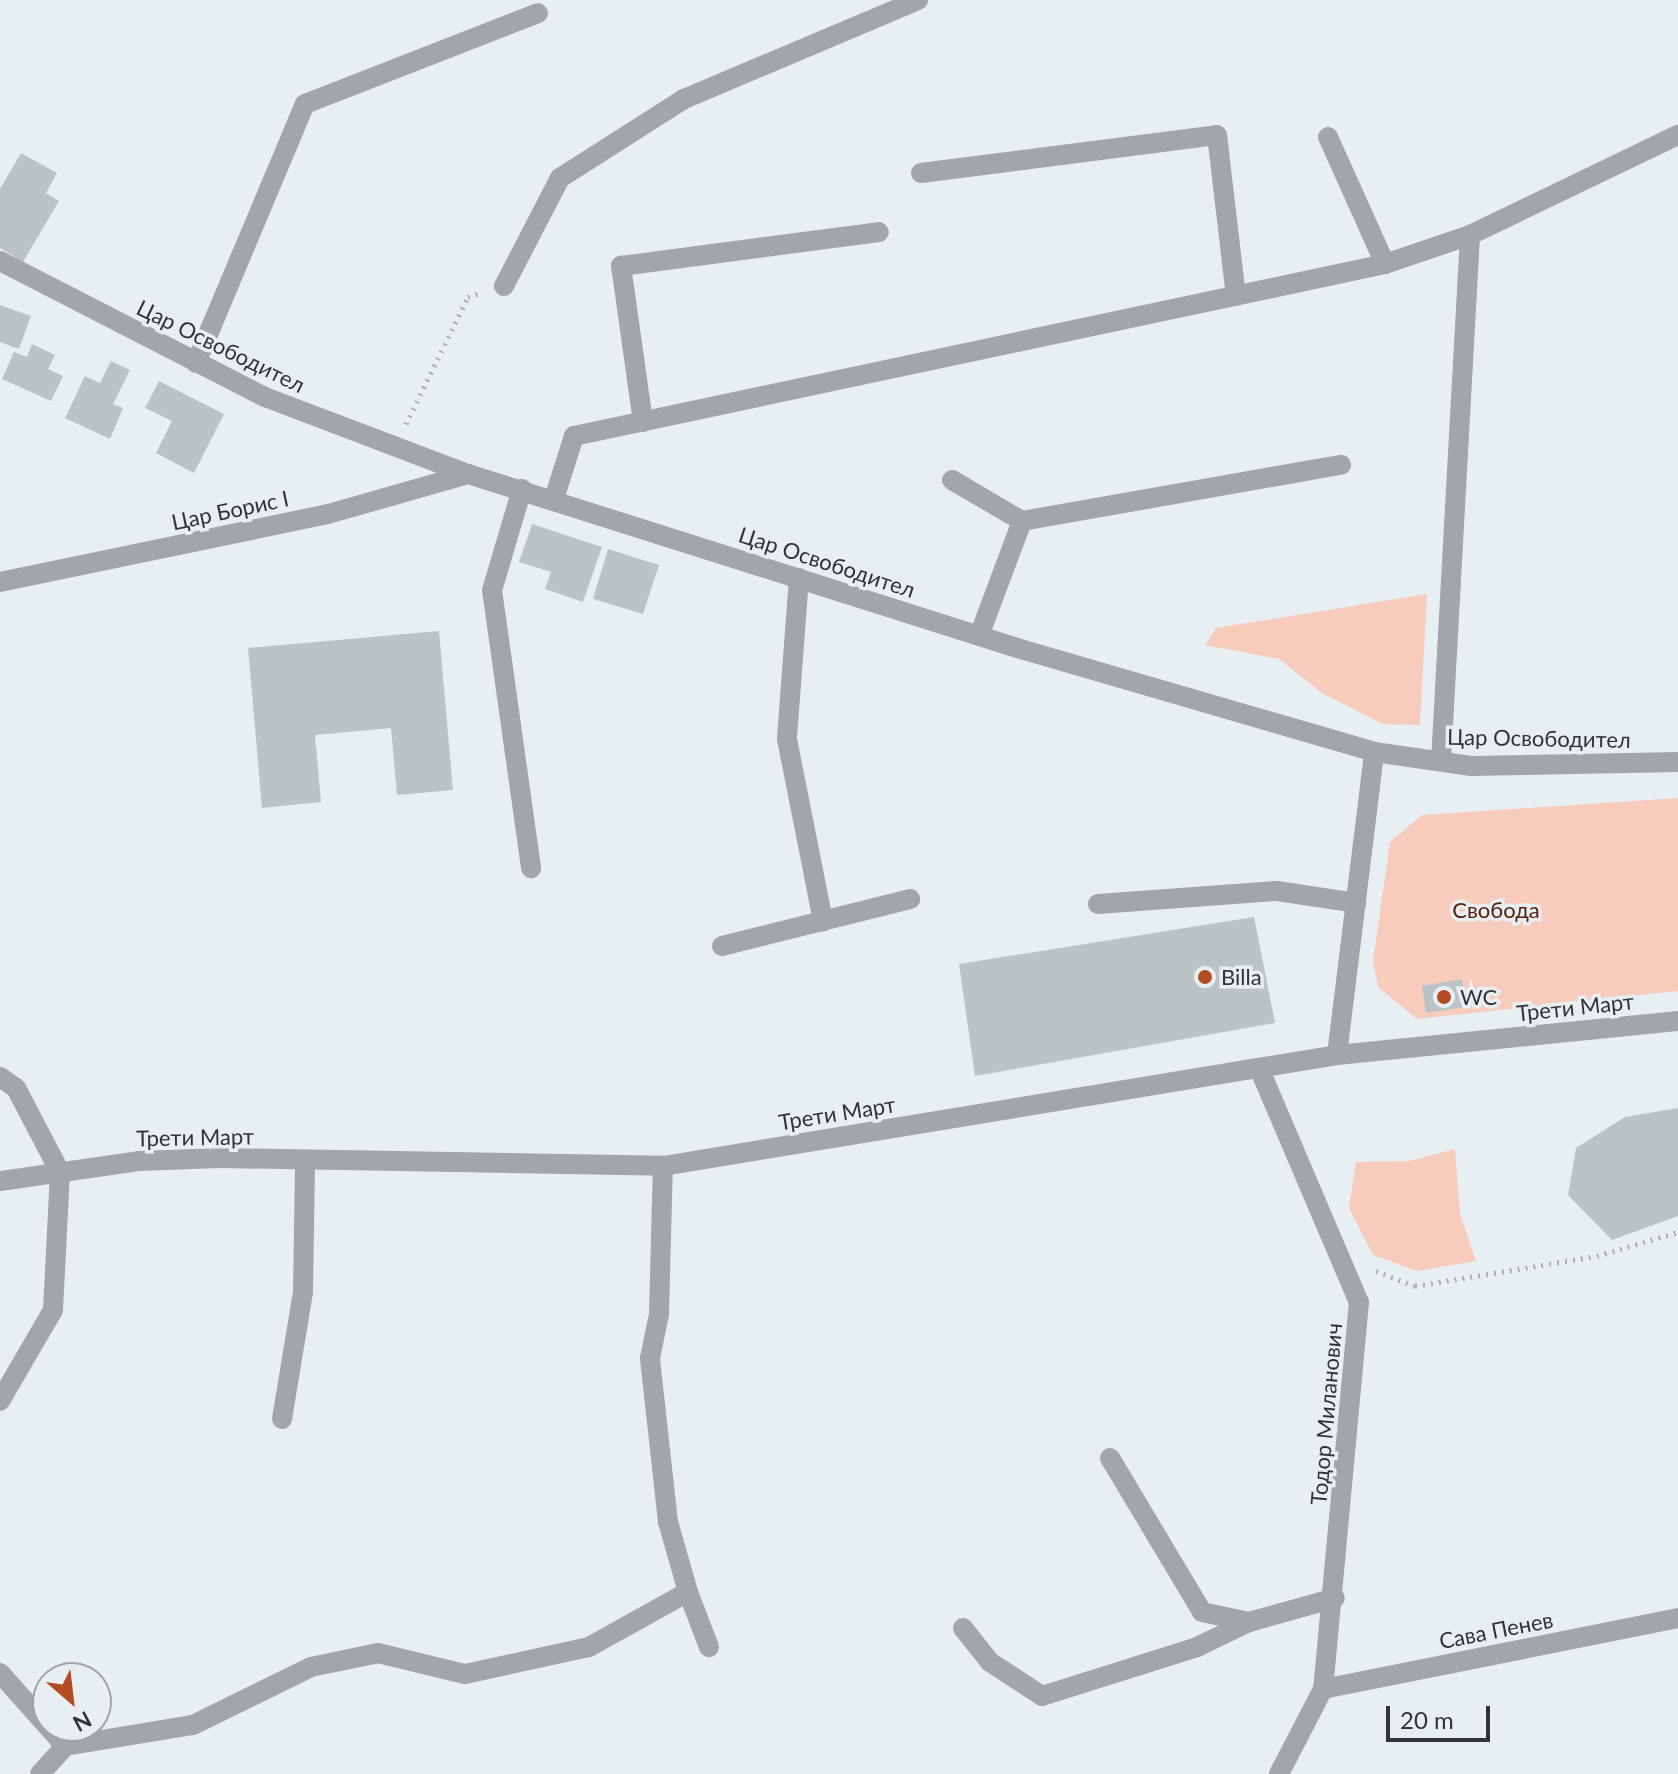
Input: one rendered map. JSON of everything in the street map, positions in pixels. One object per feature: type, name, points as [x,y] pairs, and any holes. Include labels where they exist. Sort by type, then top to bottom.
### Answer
[{"type":"street","points":[[504,286],[560,178],[684,99],[918,0]]},
{"type":"street","points":[[196,363],[305,104],[538,13]]},
{"type":"street","points":[[921,173],[1217,135],[1236,296]]},
{"type":"street","points":[[554,499],[574,436],[1385,264],[1470,235],[1678,135]]},
{"type":"street","points":[[1328,137],[1385,264]]},
{"type":"street","points":[[643,422],[621,266],[879,232]]},
{"type":"street","points":[[1441,761],[1470,235]]},
{"type":"street","name":"Цар Освободител","points":[[0,261],[196,363],[395,447],[468,474],[979,636],[1374,752],[1441,761],[1678,762]]},
{"type":"street","points":[[952,480],[1022,521],[1341,465]]},
{"type":"street","name":"Цар Борис I","points":[[0,582],[328,514],[468,474]]},
{"type":"street","points":[[522,489],[492,590],[531,868]]},
{"type":"street","points":[[979,636],[1022,521]]},
{"type":"street","points":[[799,578],[787,739],[823,921]]},
{"type":"street","points":[[1337,1055],[1374,752]]},
{"type":"street","points":[[1098,904],[1277,891],[1356,903]]},
{"type":"street","points":[[722,946],[910,899]]},
{"type":"street","name":"Трети Март","points":[[0,1181],[139,1161],[305,1160],[663,1166],[1337,1055],[1678,1021]]},
{"type":"street","name":"Тодор Миланович","points":[[1259,1068],[1359,1302],[1335,1598],[1323,1689],[1279,1774]]},
{"type":"street","points":[[0,1077],[16,1088],[60,1172],[53,1310],[0,1401]]},
{"type":"street","points":[[282,1419],[303,1292],[305,1160]]},
{"type":"street","points":[[663,1166],[659,1314],[650,1358],[668,1522],[688,1592],[709,1647]]},
{"type":"street","points":[[1110,1458],[1190,1599],[1217,1619],[1249,1622]]},
{"type":"street","points":[[40,1774],[65,1746],[193,1725],[311,1667],[378,1653],[465,1674],[589,1647],[688,1592]]},
{"type":"street","points":[[963,1628],[990,1662],[1042,1696],[1170,1657],[1249,1622],[1335,1598]]},
{"type":"street","name":"Сава Пенев","points":[[1323,1689],[1678,1618]]},
{"type":"street","points":[[0,1673],[65,1746]]},
{"type":"path","points":[[395,447],[468,297]]},
{"type":"path","points":[[1359,1302],[1374,1271],[1415,1286],[1597,1256],[1678,1232]]},
{"type":"green space","points":[[1427,594],[1420,725],[1383,724],[1322,693],[1279,659],[1205,645],[1216,628]]},
{"type":"green space","name":"Свобода","points":[[1678,798],[1678,991],[1417,1019],[1378,987],[1373,961],[1390,842],[1422,815]]},
{"type":"green space","points":[[1455,1149],[1460,1214],[1476,1261],[1417,1271],[1373,1255],[1349,1208],[1356,1162],[1409,1161]]},
{"type":"building","points":[[21,153],[57,173],[46,193],[59,201],[23,262],[0,248],[0,189]]},
{"type":"building","points":[[0,305],[31,316],[19,349],[0,342]]},
{"type":"building","points":[[32,344],[55,355],[48,369],[63,376],[51,401],[2,379],[14,352],[27,357]]},
{"type":"building","points":[[111,361],[130,370],[113,404],[123,408],[110,439],[65,418],[85,376],[100,383]]},
{"type":"building","points":[[159,381],[224,414],[194,473],[156,453],[172,421],[145,408]]},
{"type":"building","points":[[532,524],[602,547],[583,602],[545,589],[551,572],[519,562]]},
{"type":"building","points":[[608,549],[659,565],[643,614],[593,599]]},
{"type":"building","points":[[439,631],[453,790],[397,795],[391,728],[315,735],[321,802],[262,808],[248,648]]},
{"type":"building","points":[[1254,917],[1275,1023],[975,1076],[959,964]]},
{"type":"building","name":"WC","points":[[1462,979],[1466,1007],[1426,1013],[1422,986]]},
{"type":"building","points":[[1678,1108],[1678,1216],[1612,1240],[1568,1195],[1576,1148],[1625,1117]]},
{"type":"place","name":"Billa","points":[[1205,977]]},
{"type":"place","name":"WC","points":[[1444,997]]}]
